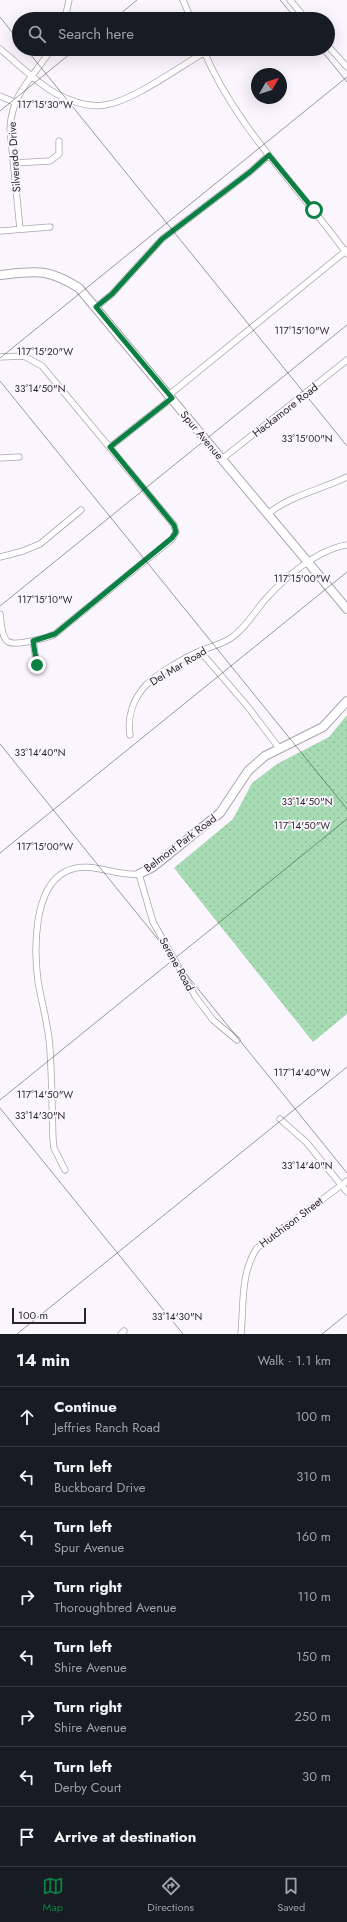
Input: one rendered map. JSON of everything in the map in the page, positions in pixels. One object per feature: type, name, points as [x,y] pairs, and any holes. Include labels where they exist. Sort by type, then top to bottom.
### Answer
[{"type":"street","points":[[66,12],[69,0]]},
{"type":"street","points":[[183,0],[188,12]]},
{"type":"street","points":[[290,0],[300,12]]},
{"type":"street","points":[[0,49],[53,92],[68,100],[87,105],[105,105],[128,98],[196,56]]},
{"type":"street","points":[[335,54],[347,67]]},
{"type":"street","name":"Silverado Drive","points":[[20,229],[10,129],[11,113],[14,102],[46,56]]},
{"type":"street","points":[[110,447],[346,252],[250,131],[223,89],[206,56]]},
{"type":"street","points":[[0,96],[14,102]]},
{"type":"street","points":[[14,163],[50,160],[59,154],[58,140]]},
{"type":"street","points":[[96,307],[112,294],[162,239],[250,172],[269,155]]},
{"type":"street","points":[[0,231],[50,227]]},
{"type":"street","name":"Spur Avenue","points":[[0,275],[29,272],[48,273],[61,277],[79,288],[269,513],[307,562],[347,609]]},
{"type":"street","points":[[0,357],[24,356],[42,366],[174,525],[176,532],[172,538],[55,634],[33,641],[11,643],[6,641],[3,634],[0,614]]},
{"type":"street","name":"Hackamore Road","points":[[222,459],[271,422],[347,360]]},
{"type":"street","points":[[0,458],[19,456]]},
{"type":"street","points":[[269,513],[282,503],[298,495],[325,487],[347,477]]},
{"type":"street","points":[[0,557],[23,551],[40,544],[81,510]]},
{"type":"street","name":"Del Mar Road","points":[[130,735],[128,723],[131,712],[142,690],[154,679],[200,651],[230,639],[264,602],[307,562],[336,547],[347,545]]},
{"type":"street","points":[[33,641],[37,665]]},
{"type":"street","points":[[200,651],[248,707],[279,748]]},
{"type":"street","name":"Belmont Park Road","points":[[65,1170],[54,1148],[50,1050],[47,1021],[38,982],[36,951],[41,902],[50,884],[64,872],[73,868],[86,866],[127,875],[139,874],[154,866],[220,813],[248,771],[265,756],[279,748],[306,737],[323,727],[347,701]]},
{"type":"street","name":"Serene Road","points":[[139,874],[153,922],[195,996],[213,1020],[237,1040]]},
{"type":"street","points":[[280,1119],[306,1142],[340,1186],[347,1192]]},
{"type":"street","name":"Hutchison Street","points":[[241,1334],[245,1273],[250,1258],[257,1248],[347,1180]]},
{"type":"green space","points":[[347,715],[347,1014],[313,1042],[174,868],[233,819],[252,783],[277,764],[329,737]]},
{"type":"route","points":[[37,665],[33,641],[48,638],[55,634],[172,538],[176,532],[174,525],[110,447],[172,398],[96,307],[112,294],[162,239],[250,172],[269,155],[314,210]]}]
